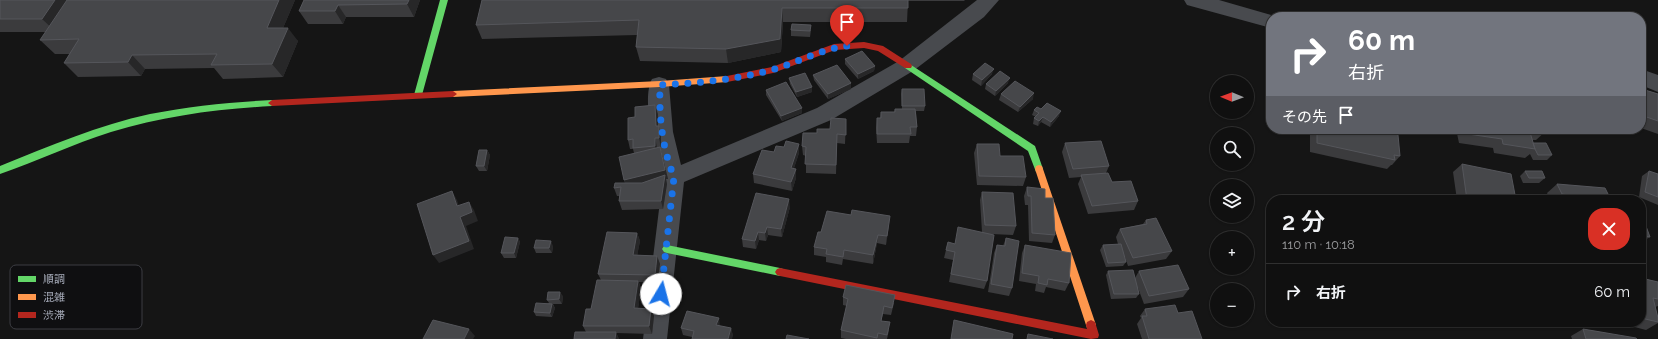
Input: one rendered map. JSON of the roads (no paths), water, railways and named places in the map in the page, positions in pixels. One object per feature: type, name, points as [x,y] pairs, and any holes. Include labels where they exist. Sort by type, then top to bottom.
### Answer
[{"type":"street","points":[[418,94],[444,0]]},
{"type":"street","points":[[674,177],[824,114],[906,66],[977,12],[989,0]]},
{"type":"street","points":[[1194,0],[1266,19]]},
{"type":"street","points":[[0,170],[53,148],[118,127],[171,114],[242,105],[418,94],[704,82],[749,76],[792,63],[834,47],[847,46],[880,48],[1032,149],[1094,337],[667,249]]},
{"type":"street","points":[[1646,79],[1658,84]]},
{"type":"street","points":[[655,339],[667,249],[674,177],[668,161],[662,131],[660,85]]}]
